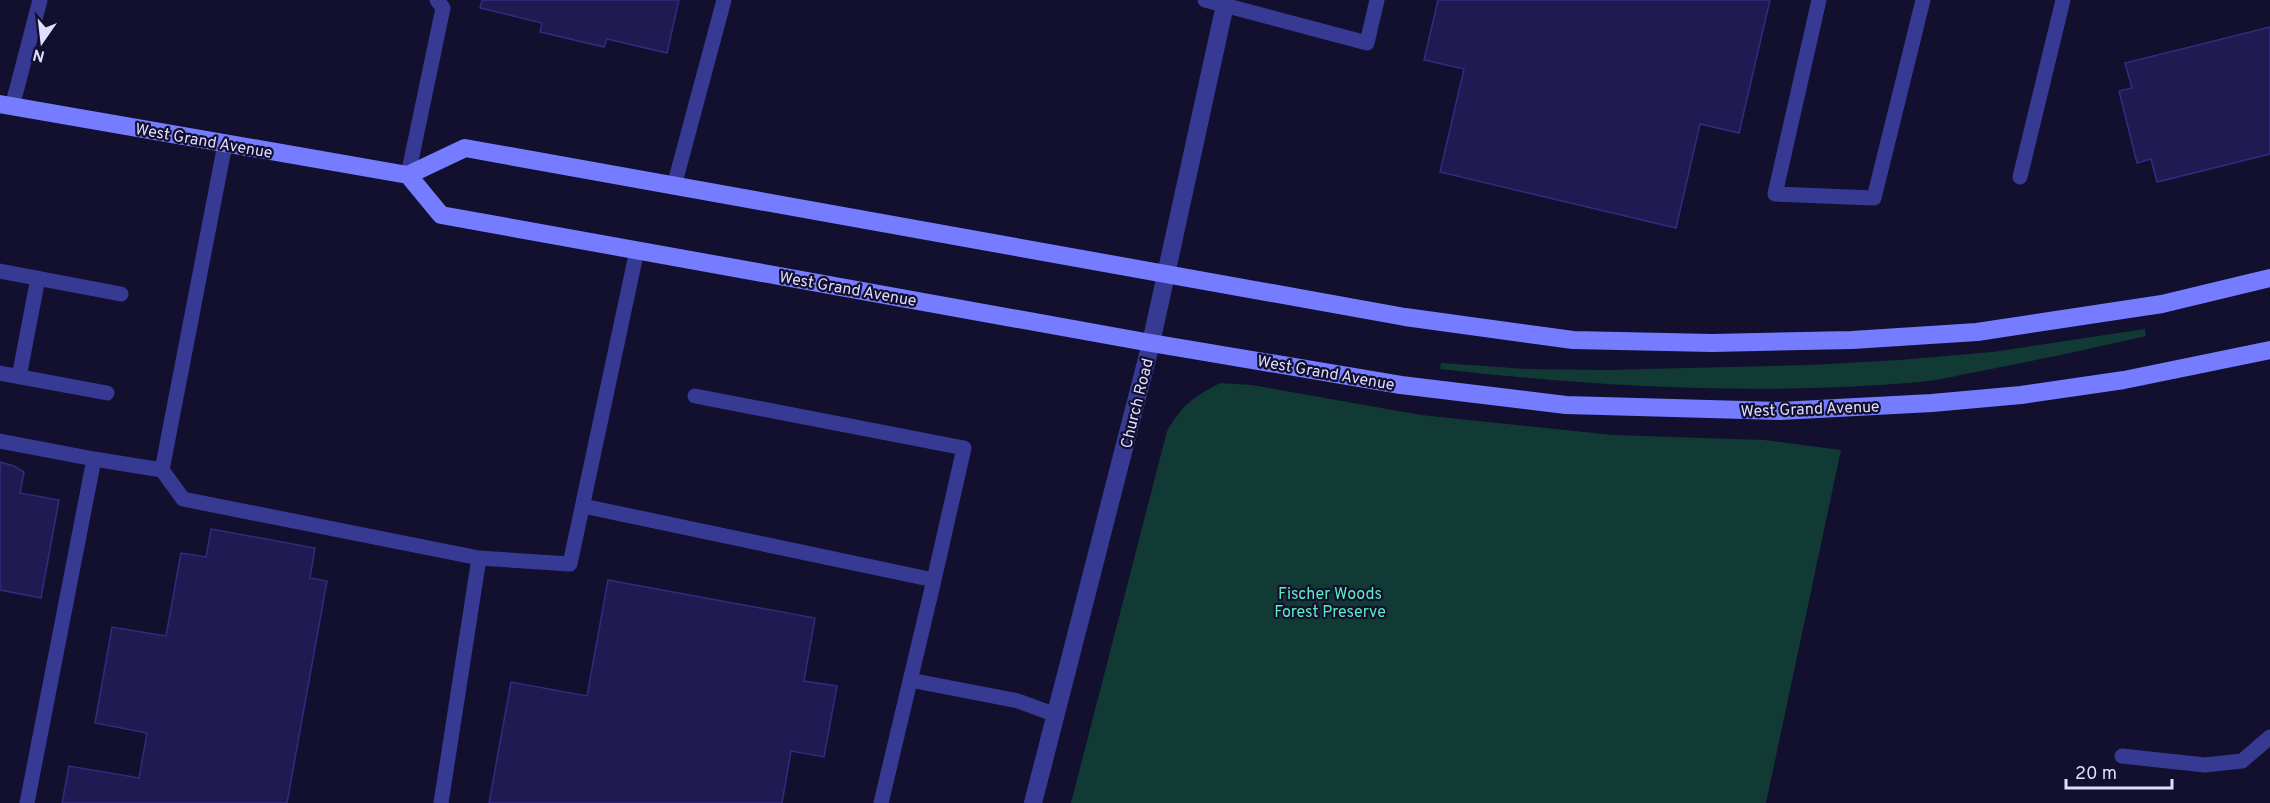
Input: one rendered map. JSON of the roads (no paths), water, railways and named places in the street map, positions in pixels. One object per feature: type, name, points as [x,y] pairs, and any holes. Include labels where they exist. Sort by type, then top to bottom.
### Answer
[{"type":"main road","name":"West Grand Avenue","points":[[6,105],[408,175],[441,215],[1151,343],[1401,385],[1566,405],[1780,411],[1932,403],[2022,395],[2124,380],[2270,350]]},
{"type":"main road","points":[[408,175],[465,148],[1405,317],[1573,340],[1712,343],[1851,340],[1977,332],[2162,304],[2270,278]]},
{"type":"street","name":"Church Road","points":[[1034,803],[1151,343],[1226,2]]},
{"type":"lane","points":[[6,105],[40,0]]},
{"type":"lane","points":[[408,175],[443,8],[437,0]]},
{"type":"lane","points":[[674,186],[724,0]]},
{"type":"lane","points":[[1205,0],[1226,2],[1367,44],[1377,0]]},
{"type":"lane","points":[[1819,0],[1775,194],[1874,198],[1923,0]]},
{"type":"lane","points":[[2020,177],[2063,0]]},
{"type":"lane","points":[[162,470],[225,144]]},
{"type":"lane","points":[[0,441],[162,470],[183,499],[479,558],[570,564],[637,250]]},
{"type":"lane","points":[[0,271],[122,294]]},
{"type":"lane","points":[[19,377],[38,278]]},
{"type":"lane","points":[[0,373],[107,393]]},
{"type":"lane","points":[[695,396],[964,448],[881,803]]},
{"type":"lane","points":[[27,803],[94,459]]},
{"type":"lane","points":[[583,506],[934,580]]},
{"type":"lane","points":[[441,803],[479,558]]},
{"type":"lane","points":[[910,680],[1018,701],[1056,715]]},
{"type":"lane","points":[[2122,756],[2205,765],[2233,762],[2242,760],[2270,737]]},
{"type":"park label","name":"Fischer Woods Forest Preserve","points":[[1330,602]]}]
